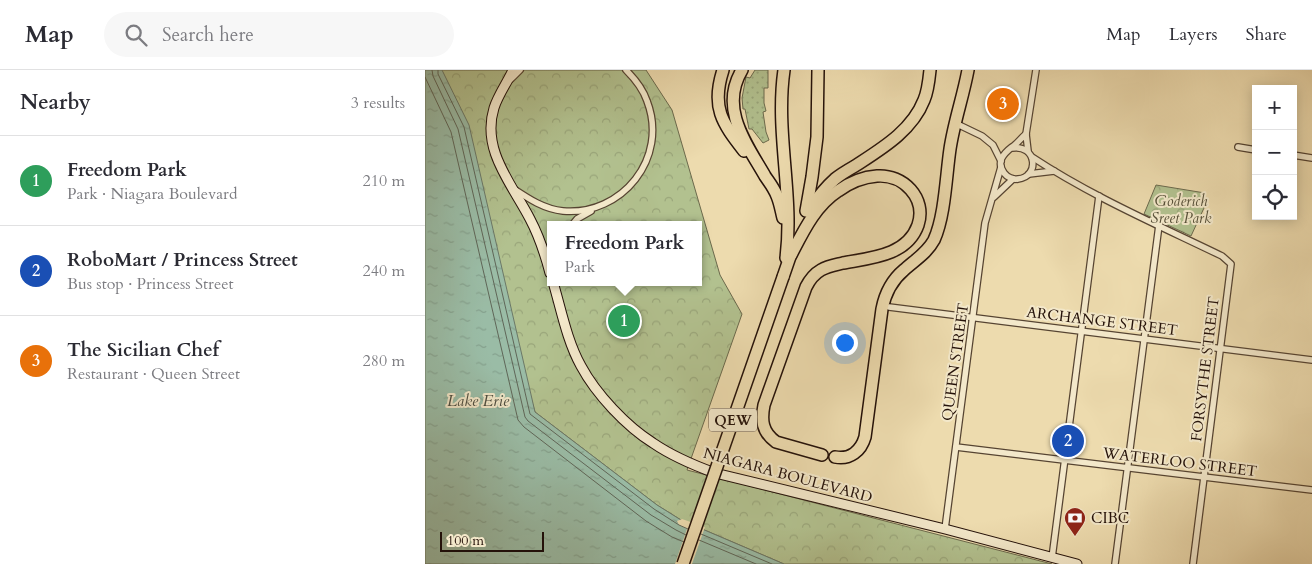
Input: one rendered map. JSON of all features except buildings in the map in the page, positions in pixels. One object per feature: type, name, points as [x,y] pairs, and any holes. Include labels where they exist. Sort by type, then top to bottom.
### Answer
[{"type":"highway","points":[[723,70],[718,94],[719,108],[723,120],[731,134],[766,177]]},
{"type":"highway","points":[[742,70],[734,87],[733,106],[735,115],[741,134],[777,196],[789,252]]},
{"type":"highway","points":[[779,70],[777,96],[781,127]]},
{"type":"highway","name":"QEW","points":[[784,70],[781,127],[789,252]]},
{"type":"highway","name":"QEW","points":[[801,228],[808,206],[813,176],[817,137],[818,70]]},
{"type":"highway","name":"QEW","points":[[683,564],[783,277],[789,252],[811,208],[828,186],[837,178],[887,144],[913,120],[927,94],[930,70]]},
{"type":"highway","points":[[835,457],[851,456],[858,451],[865,437],[885,295],[892,283],[904,270],[930,247],[936,234],[941,215],[955,123],[968,70]]},
{"type":"highway","points":[[789,252],[827,198],[858,180],[868,177],[891,177],[903,183],[915,194],[920,210],[919,219],[913,234],[902,246],[880,256],[824,268],[809,280],[764,405],[763,424],[767,434],[775,442],[823,455]]},
{"type":"main road","points":[[513,70],[494,108],[491,122],[493,149],[497,162],[538,236],[547,261]]},
{"type":"main road","name":"NIAGARA BOULEVARD","points":[[555,286],[572,347],[580,365],[596,390],[625,421],[651,443],[685,461],[715,473],[945,529],[1077,564]]},
{"type":"street","points":[[507,82],[520,70]]},
{"type":"street","points":[[575,221],[614,199],[635,181],[645,163],[652,143],[653,129],[648,102],[642,89],[626,70]]},
{"type":"street","points":[[1029,174],[1033,163],[1026,134],[1036,70]]},
{"type":"street","points":[[955,123],[982,136],[993,145],[1003,172],[1013,179],[1019,179],[1029,174],[1054,171]]},
{"type":"street","points":[[1001,164],[1003,154],[1026,134]]},
{"type":"street","points":[[993,145],[1023,148],[1054,171],[1099,196],[1159,225],[1115,564]]},
{"type":"street","points":[[1238,147],[1252,149]]},
{"type":"street","points":[[1297,156],[1312,158]]},
{"type":"street","name":"QUEEN STREET","points":[[945,529],[985,223],[1001,164]]},
{"type":"street","points":[[992,199],[1013,179]]},
{"type":"street","points":[[512,188],[547,208],[561,211],[589,210],[602,206]]},
{"type":"street","points":[[1052,558],[1099,196]]},
{"type":"street","name":"FORSYTHE STREET","points":[[1159,225],[1222,256],[1231,264],[1193,564]]},
{"type":"street","name":"ARCHANGE STREET","points":[[889,307],[1312,360]]},
{"type":"street","name":"WATERLOO STREET","points":[[956,447],[1312,490]]},
{"type":"green space","points":[[435,70],[646,70],[672,110],[720,275],[742,314],[687,470],[1052,564],[784,564],[681,520],[657,505],[535,412]]},
{"type":"green space","points":[[755,70],[768,70],[768,88],[764,88],[766,111],[763,112],[769,140],[763,143],[752,129],[749,129],[745,109],[743,109],[742,98],[746,77],[750,78]]},
{"type":"green space","name":"Goderich Sreet Park","points":[[1156,185],[1205,193],[1204,208],[1191,236],[1144,214]]},
{"type":"water","name":"Lake Erie","points":[[425,70],[442,70],[469,125],[535,412],[657,505],[681,520],[784,564],[425,564]]},
{"type":"pier","points":[[682,519],[705,527],[692,564],[675,564],[687,529],[679,525],[677,521]]},
{"type":"place","name":"The Sicilian Chef","points":[[1003,104]]},
{"type":"place","name":"Freedom Park","points":[[624,321]]},
{"type":"place","name":"RoboMart / Princess Street","points":[[1068,441]]},
{"type":"place","name":"CIBC","points":[[1075,537]]}]
